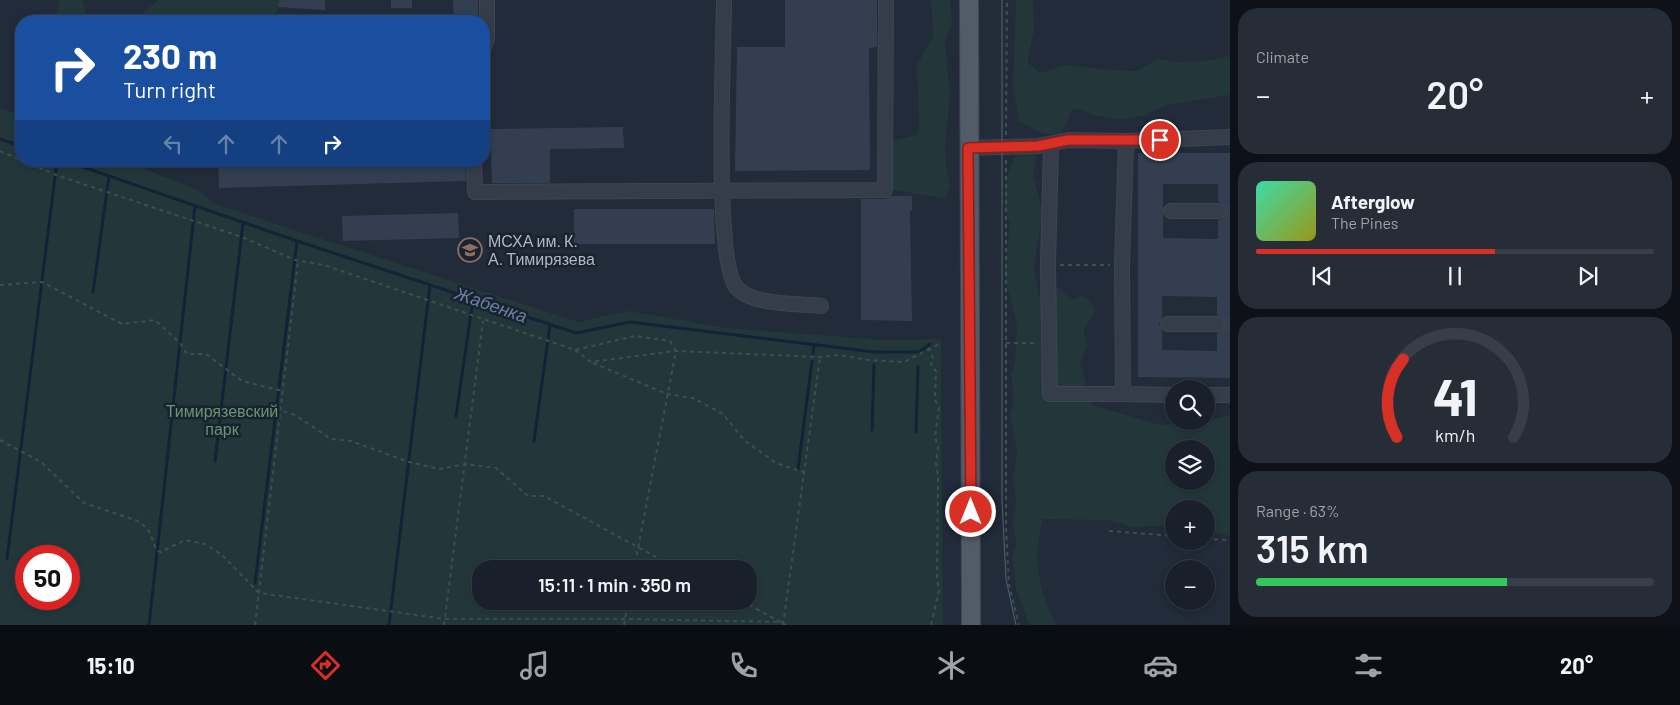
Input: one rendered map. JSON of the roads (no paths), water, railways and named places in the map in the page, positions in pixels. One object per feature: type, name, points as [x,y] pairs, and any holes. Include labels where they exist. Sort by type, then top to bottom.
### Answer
[{"type":"main road","points":[[969,0],[971,625]]},
{"type":"lane","points":[[487,0],[487,15]]},
{"type":"lane","points":[[724,0],[722,192],[725,253],[728,273],[736,287],[750,299],[821,306]]},
{"type":"lane","points":[[474,167],[475,192],[885,190],[886,0]]},
{"type":"lane","points":[[968,148],[1051,144],[1068,140],[1126,141],[1230,137]]},
{"type":"lane","points":[[1122,394],[1122,265],[1126,141]]},
{"type":"lane","points":[[1051,144],[1048,265],[1050,394],[1165,395]]},
{"type":"lane","points":[[1171,211],[1218,212]]},
{"type":"lane","points":[[1168,324],[1217,324]]},
{"type":"lane","points":[[1215,395],[1230,395]]},
{"type":"waterway","name":"Жабенка","points":[[0,139],[15,144]]},
{"type":"waterway","points":[[7,559],[56,167]]},
{"type":"waterway","name":"Жабенка","points":[[83,167],[297,241],[576,333],[630,322],[875,352],[919,352],[930,344]]},
{"type":"waterway","points":[[93,292],[109,176]]},
{"type":"waterway","points":[[149,625],[195,206]]},
{"type":"waterway","points":[[215,461],[243,223]]},
{"type":"waterway","points":[[255,583],[297,241]]},
{"type":"waterway","points":[[389,625],[430,285]]},
{"type":"waterway","points":[[456,416],[473,300]]},
{"type":"waterway","points":[[534,441],[550,325]]},
{"type":"waterway","points":[[813,354],[814,346]]},
{"type":"waterway","points":[[798,469],[812,361]]},
{"type":"waterway","points":[[872,430],[874,365]]},
{"type":"waterway","points":[[916,432],[918,367]]},
{"type":"tunnel","points":[[1218,211],[1230,212]]},
{"type":"tunnel","points":[[1217,324],[1230,324]]},
{"type":"tram line","points":[[1002,0],[1002,500],[1006,579],[1016,625]]},
{"type":"place","name":"МСХА им. К. А. Тимирязева","points":[[470,250]]},
{"type":"park label","name":"Тимирязевский парк","points":[[222,420]]}]
